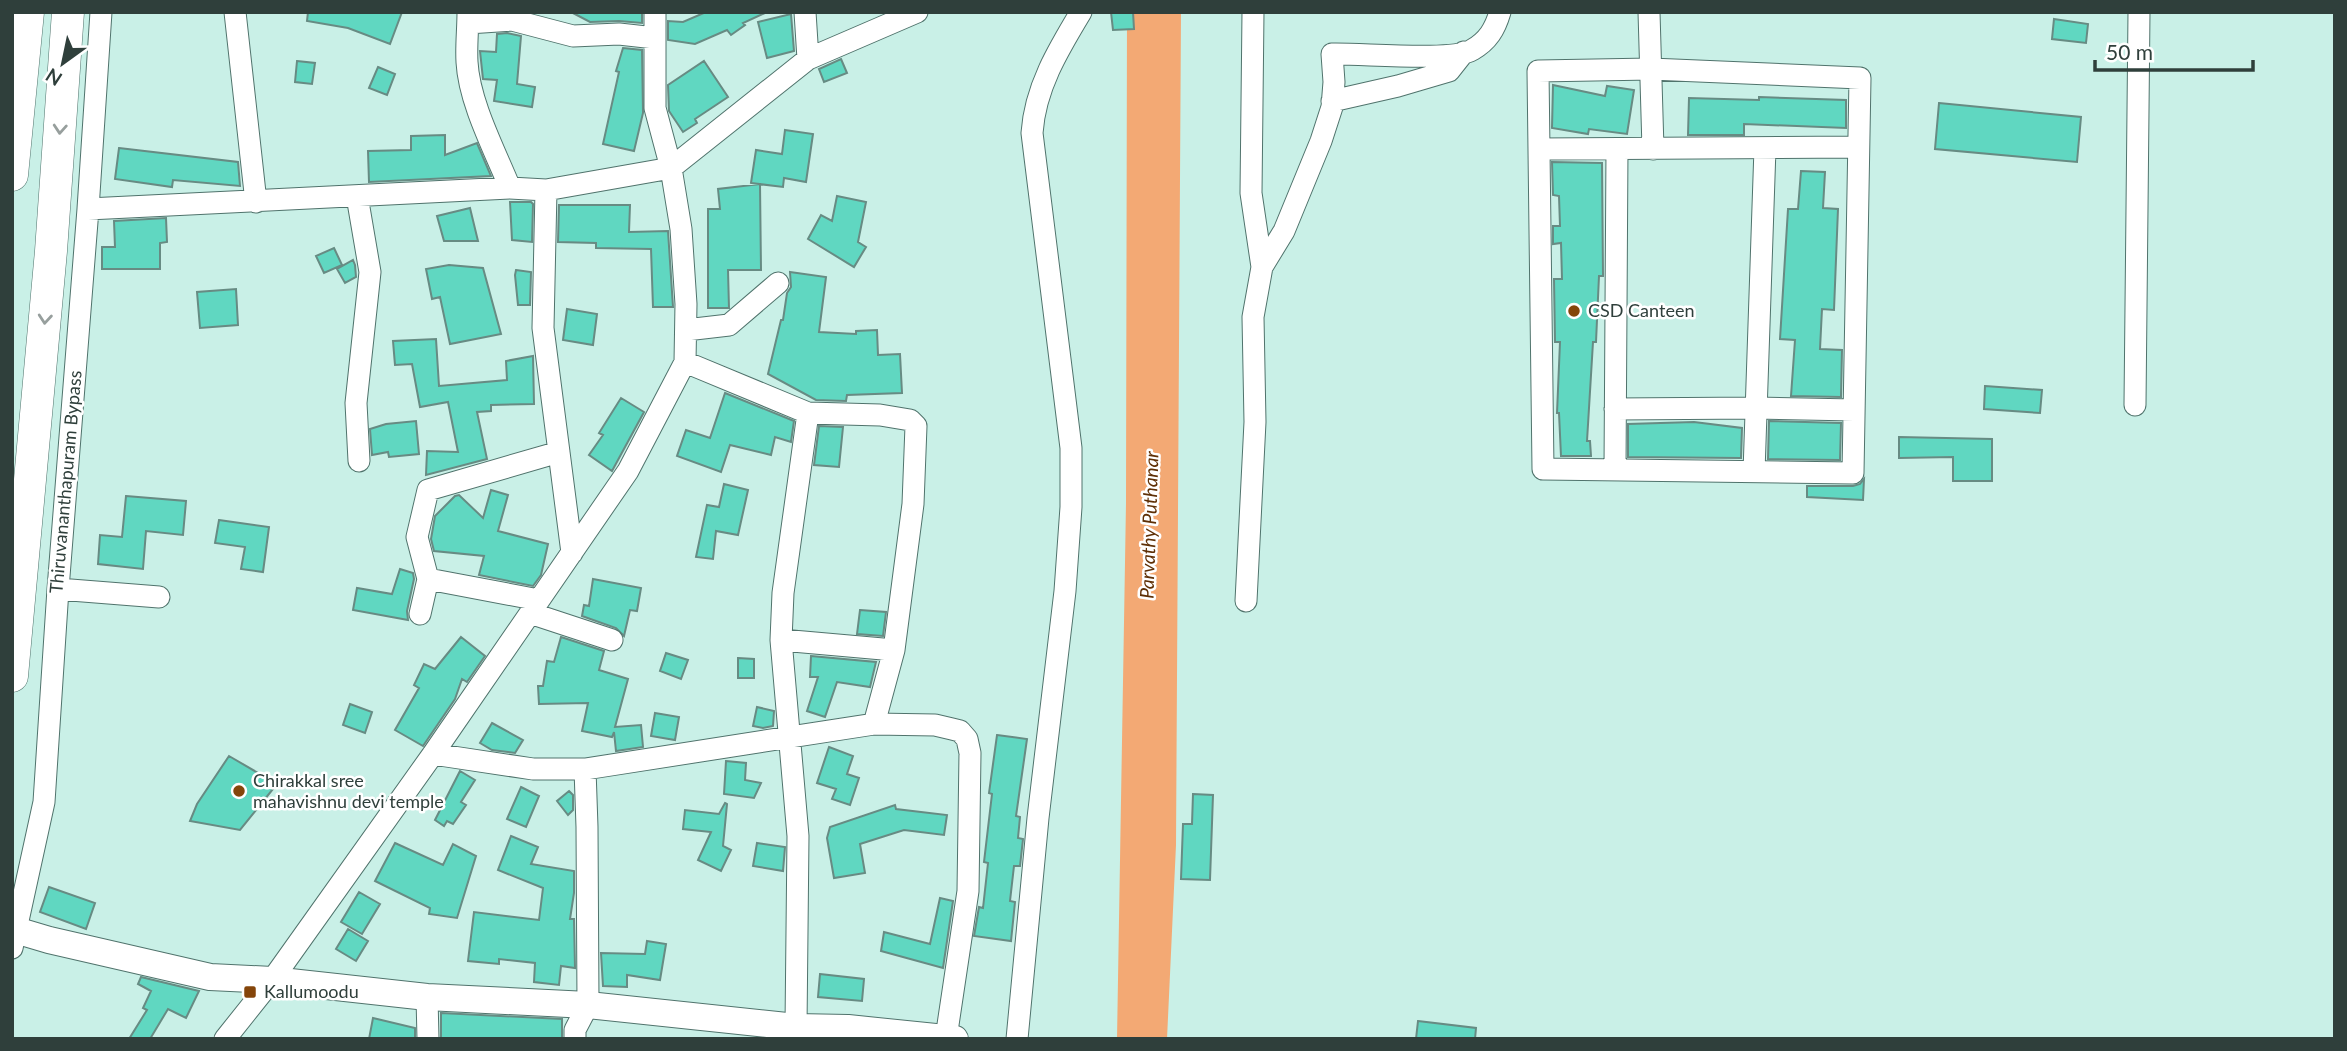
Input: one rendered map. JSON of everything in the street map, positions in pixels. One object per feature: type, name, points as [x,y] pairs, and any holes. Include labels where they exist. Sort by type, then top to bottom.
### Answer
[{"type":"highway","points":[[12,175],[28,12]]},
{"type":"highway","points":[[12,676],[51,251],[68,12]]},
{"type":"main road","points":[[14,936],[49,940],[210,977],[272,980],[427,997],[588,1005],[848,1033],[950,1038]]},
{"type":"street","name":"Thiruvananthapuram Bypass","points":[[14,936],[44,802],[101,12]]},
{"type":"street","points":[[235,12],[256,202]]},
{"type":"street","points":[[225,1039],[272,980],[433,754],[628,471],[685,362],[686,304],[681,229],[671,167],[655,108],[655,12]]},
{"type":"street","points":[[805,12],[808,59]]},
{"type":"street","points":[[88,209],[510,188],[546,190],[671,167],[808,59],[917,12]]},
{"type":"street","points":[[1017,1039],[1038,818],[1065,591],[1071,507],[1071,449],[1032,133],[1034,109],[1061,46],[1081,12]]},
{"type":"street","points":[[1246,601],[1255,422],[1253,317],[1262,267],[1251,193],[1253,12]]},
{"type":"street","points":[[1262,267],[1284,231],[1321,141],[1332,101],[1332,54],[1432,57],[1470,51],[1494,32],[1500,12]]},
{"type":"street","points":[[1649,12],[1653,149]]},
{"type":"street","points":[[2135,405],[2139,12]]},
{"type":"street","points":[[510,188],[469,78],[468,18],[512,20],[573,36],[619,34],[655,38]]},
{"type":"street","points":[[1332,101],[1449,71],[1464,52]]},
{"type":"street","points":[[1651,69],[1860,78],[1858,147],[1853,473],[1543,469],[1538,71],[1651,69]]},
{"type":"street","points":[[1539,149],[1858,147]]},
{"type":"street","points":[[1754,471],[1765,148]]},
{"type":"street","points":[[1615,470],[1617,149]]},
{"type":"street","points":[[546,190],[543,328],[572,553]]},
{"type":"street","points":[[357,196],[370,272],[356,403],[359,461]]},
{"type":"street","points":[[686,330],[729,325],[778,283]]},
{"type":"street","points":[[685,362],[808,413],[880,415],[910,420],[916,426],[913,504],[894,650],[874,724]]},
{"type":"street","points":[[1615,409],[1854,410]]},
{"type":"street","points":[[796,1027],[799,836],[781,640],[783,593],[808,413]]},
{"type":"street","points":[[420,614],[428,579],[417,537],[428,490],[559,452]]},
{"type":"street","points":[[428,579],[535,606],[612,640]]},
{"type":"street","points":[[58,589],[159,597]]},
{"type":"street","points":[[781,640],[894,650]]},
{"type":"street","points":[[433,754],[533,769],[584,769],[874,724],[935,725],[960,731],[967,738],[970,753],[968,891],[950,1038]]},
{"type":"street","points":[[575,1039],[575,1030],[588,1005],[584,769]]},
{"type":"street","points":[[427,997],[428,1039]]},
{"type":"water","name":"Parvathy Puthanar","points":[[1127,12],[1181,12],[1176,845],[1167,1039],[1117,1039],[1126,503]]},
{"type":"building","points":[[308,12],[402,12],[390,44],[348,28],[307,21]]},
{"type":"building","points":[[571,12],[642,12],[642,23],[590,22]]},
{"type":"building","points":[[706,12],[767,12],[743,23],[745,25],[731,35],[727,30],[695,44],[668,40],[668,21],[683,22]]},
{"type":"building","points":[[1111,12],[1133,12],[1134,29],[1113,30]]},
{"type":"building","points":[[791,14],[794,51],[767,58],[758,22]]},
{"type":"building","points":[[2054,19],[2088,24],[2086,43],[2052,39]]},
{"type":"building","points":[[497,34],[521,36],[517,84],[535,87],[532,107],[494,101],[497,80],[483,79],[480,51],[496,52]]},
{"type":"building","points":[[623,48],[642,50],[643,113],[634,151],[603,144],[619,72],[616,71]]},
{"type":"building","points":[[841,59],[847,73],[824,82],[819,69]]},
{"type":"building","points":[[297,61],[315,63],[312,84],[295,82]]},
{"type":"building","points":[[704,61],[728,97],[695,119],[697,123],[683,132],[669,111],[668,85]]},
{"type":"building","points":[[378,67],[395,74],[387,95],[369,88]]},
{"type":"building","points":[[1553,85],[1605,96],[1607,86],[1634,90],[1627,134],[1589,129],[1588,134],[1552,128]]},
{"type":"building","points":[[1759,97],[1846,100],[1846,128],[1744,124],[1744,135],[1688,135],[1689,98],[1759,100]]},
{"type":"building","points":[[1939,103],[2081,117],[2077,162],[1935,149]]},
{"type":"building","points":[[785,130],[813,134],[806,182],[784,178],[783,187],[751,183],[756,150],[782,154]]},
{"type":"building","points":[[445,135],[445,155],[477,143],[491,176],[369,182],[368,151],[411,150],[411,136]]},
{"type":"building","points":[[119,148],[238,162],[240,186],[173,180],[172,187],[115,179]]},
{"type":"building","points":[[1552,162],[1602,163],[1603,276],[1599,276],[1596,342],[1593,342],[1587,441],[1590,441],[1591,456],[1561,456],[1557,413],[1560,342],[1555,342],[1554,279],[1562,279],[1561,243],[1553,244],[1553,226],[1560,226],[1559,196],[1553,195]]},
{"type":"building","points":[[1801,171],[1825,172],[1823,208],[1838,209],[1834,310],[1822,309],[1820,349],[1842,350],[1841,397],[1791,396],[1795,340],[1780,339],[1788,209],[1798,209]]},
{"type":"building","points":[[760,184],[761,270],[728,270],[729,308],[708,308],[708,209],[720,209],[718,189]]},
{"type":"building","points":[[837,196],[866,202],[858,242],[866,247],[854,267],[808,239],[821,215],[832,221]]},
{"type":"building","points":[[510,202],[533,204],[532,242],[512,240]]},
{"type":"building","points":[[559,205],[630,205],[629,232],[668,231],[673,307],[653,307],[651,249],[596,248],[596,243],[558,242]]},
{"type":"building","points":[[470,208],[478,241],[444,241],[437,216]]},
{"type":"building","points":[[166,218],[167,242],[160,243],[160,269],[102,269],[102,247],[115,247],[114,221]]},
{"type":"building","points":[[334,248],[342,265],[324,273],[316,256]]},
{"type":"building","points":[[353,260],[356,277],[345,283],[337,269]]},
{"type":"building","points":[[449,265],[483,268],[501,334],[450,344],[440,297],[432,299],[426,269]]},
{"type":"building","points":[[516,270],[531,272],[530,305],[518,305]]},
{"type":"building","points":[[790,272],[826,277],[819,332],[856,334],[856,331],[877,330],[878,355],[900,354],[902,393],[847,395],[846,401],[816,400],[768,374],[783,320],[787,293],[791,287]]},
{"type":"building","points":[[236,289],[238,325],[200,328],[197,292]]},
{"type":"building","points":[[567,309],[597,314],[593,345],[563,340]]},
{"type":"building","points":[[436,339],[439,386],[507,380],[506,361],[533,356],[534,404],[491,405],[491,411],[477,412],[487,459],[426,475],[427,451],[458,452],[448,402],[420,407],[412,364],[395,365],[393,341]]},
{"type":"building","points":[[1985,386],[2042,390],[2040,413],[1984,409]]},
{"type":"building","points":[[725,393],[794,421],[791,442],[775,437],[771,455],[730,445],[721,472],[677,456],[686,430],[710,438]]},
{"type":"building","points":[[621,398],[644,412],[612,471],[589,455],[603,435],[599,433]]},
{"type":"building","points":[[416,421],[419,454],[389,457],[388,452],[372,455],[370,429],[386,424]]},
{"type":"building","points":[[1769,421],[1841,423],[1840,460],[1768,459]]},
{"type":"building","points":[[1694,422],[1742,428],[1741,458],[1628,457],[1628,424]]},
{"type":"building","points":[[819,426],[843,427],[839,467],[814,465]]},
{"type":"building","points":[[1899,437],[1992,439],[1992,481],[1953,481],[1953,457],[1899,458]]},
{"type":"building","points":[[1864,479],[1863,500],[1807,497],[1807,486],[1853,486]]},
{"type":"building","points":[[724,484],[748,490],[738,535],[716,531],[713,559],[696,557],[707,505],[719,507]]},
{"type":"building","points":[[491,490],[508,495],[498,531],[548,544],[541,575],[533,586],[479,575],[484,556],[434,551],[431,539],[435,516],[459,495],[483,518]]},
{"type":"building","points":[[126,496],[186,501],[183,535],[146,531],[143,569],[98,564],[100,535],[122,537]]},
{"type":"building","points":[[219,520],[269,527],[263,572],[241,569],[245,547],[215,543]]},
{"type":"building","points":[[400,569],[413,573],[414,579],[407,611],[408,620],[353,610],[357,588],[392,594]]},
{"type":"building","points":[[593,579],[641,588],[637,611],[630,610],[624,636],[616,628],[582,616],[584,605],[589,606]]},
{"type":"building","points":[[860,610],[886,612],[883,636],[857,634]]},
{"type":"building","points":[[461,637],[485,656],[467,682],[462,679],[455,699],[423,746],[395,730],[419,688],[414,685],[424,664],[435,669]]},
{"type":"building","points":[[561,637],[604,651],[599,670],[628,679],[615,727],[641,725],[643,747],[616,751],[614,732],[612,737],[582,731],[588,703],[539,704],[538,686],[543,686],[547,661],[554,662]]},
{"type":"building","points":[[666,653],[688,660],[681,679],[660,671]]},
{"type":"building","points":[[811,656],[876,662],[870,687],[837,682],[825,717],[807,711],[818,677],[810,677]]},
{"type":"building","points":[[738,658],[754,659],[754,678],[738,678]]},
{"type":"building","points":[[350,704],[372,712],[365,733],[343,725]]},
{"type":"building","points":[[757,707],[774,711],[773,726],[753,726]]},
{"type":"building","points":[[655,713],[679,717],[675,740],[651,736]]},
{"type":"building","points":[[492,723],[523,740],[515,753],[492,750],[480,743]]},
{"type":"building","points":[[997,735],[1027,739],[1016,816],[1020,817],[1018,838],[1023,839],[1020,866],[1014,866],[1010,901],[1015,902],[1011,941],[974,936],[979,907],[983,908],[988,863],[984,862],[992,794],[989,793]]},
{"type":"building","points":[[829,747],[853,756],[847,774],[859,778],[850,805],[832,799],[836,789],[817,783]]},
{"type":"building","name":"Chirakkal sree mahavishnu devi temple","points":[[229,756],[277,784],[240,830],[190,821],[197,804]]},
{"type":"building","points":[[726,761],[746,763],[745,780],[761,783],[754,798],[724,794]]},
{"type":"building","points":[[460,771],[475,780],[461,802],[466,805],[453,824],[447,821],[444,826],[435,820]]},
{"type":"building","points":[[521,787],[539,796],[526,827],[507,819]]},
{"type":"building","points":[[569,791],[573,795],[573,810],[568,815],[557,801]]},
{"type":"building","points":[[1193,794],[1213,795],[1210,880],[1181,879],[1183,824],[1192,824]]},
{"type":"building","points":[[725,803],[723,846],[731,850],[721,871],[698,860],[711,832],[683,829],[685,810],[719,814]]},
{"type":"building","points":[[895,805],[896,809],[947,815],[944,835],[904,830],[860,844],[865,873],[834,878],[827,838],[830,827]]},
{"type":"building","points":[[511,836],[538,847],[531,864],[574,871],[570,919],[574,919],[575,968],[561,966],[559,985],[534,982],[535,963],[499,959],[499,964],[468,961],[474,912],[539,920],[543,888],[498,870]]},
{"type":"building","points":[[395,843],[443,865],[453,844],[476,856],[457,918],[429,914],[430,908],[375,881]]},
{"type":"building","points":[[757,843],[785,847],[783,871],[753,866]]},
{"type":"building","points":[[49,887],[95,903],[86,929],[40,912]]},
{"type":"building","points":[[359,892],[380,904],[362,934],[341,922]]},
{"type":"building","points":[[940,898],[953,901],[943,968],[881,951],[884,932],[930,944]]},
{"type":"building","points":[[348,929],[368,941],[356,961],[336,949]]},
{"type":"building","points":[[647,941],[666,944],[660,980],[627,975],[627,987],[603,986],[601,953],[645,954]]},
{"type":"building","points":[[820,974],[864,979],[862,1001],[818,997]]},
{"type":"building","points":[[141,977],[199,991],[186,1018],[168,1009],[150,1039],[129,1039],[147,1010],[143,1008],[151,991],[138,984]]},
{"type":"building","points":[[441,1013],[562,1019],[562,1039],[441,1039]]},
{"type":"building","points":[[373,1018],[415,1028],[415,1039],[369,1039]]},
{"type":"building","points":[[1418,1021],[1476,1028],[1475,1039],[1416,1039]]},
{"type":"place","name":"CSD Canteen","points":[[1574,311]]},
{"type":"place","name":"Chirakkal sree mahavishnu devi temple","points":[[239,791]]},
{"type":"place","name":"Kallumoodu","points":[[250,992]]}]
